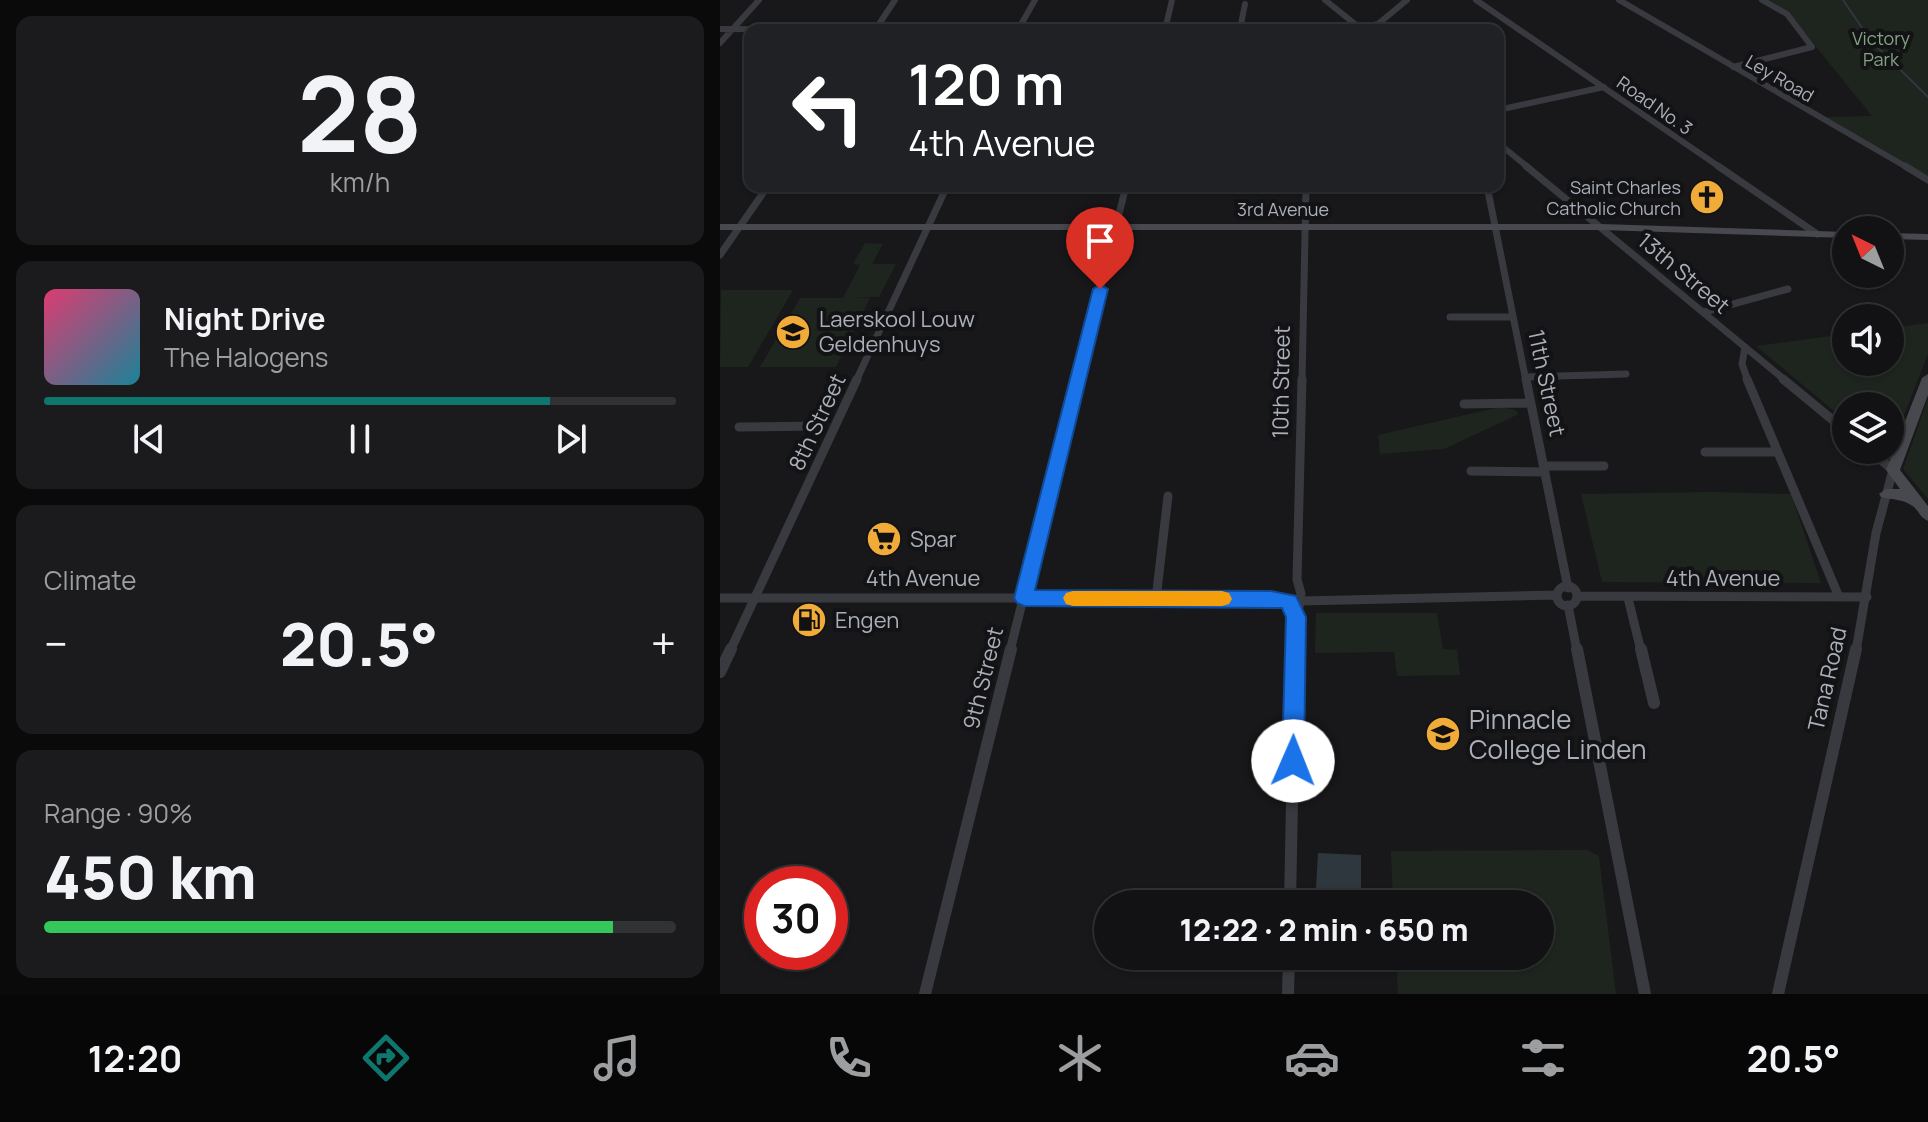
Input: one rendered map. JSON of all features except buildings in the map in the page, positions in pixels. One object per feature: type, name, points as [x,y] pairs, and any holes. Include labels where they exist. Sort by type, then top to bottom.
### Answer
[{"type":"main road","name":"3rd Avenue","points":[[720,227],[1495,226],[1832,235]]},
{"type":"main road","points":[[1904,236],[1928,237]]},
{"type":"main road","name":"Tana Road","points":[[1893,470],[1928,378]]},
{"type":"main road","points":[[1893,470],[1928,516]]},
{"type":"main road","points":[[1886,494],[1901,494],[1917,502]]},
{"type":"street","points":[[720,43],[759,0]]},
{"type":"street","points":[[879,24],[895,0]]},
{"type":"street","points":[[1023,24],[1035,0]]},
{"type":"street","points":[[1166,24],[1172,0]]},
{"type":"street","points":[[1325,0],[1355,24]]},
{"type":"street","points":[[1378,24],[1407,0]]},
{"type":"street","name":"Road No. 3","points":[[1476,0],[1817,234]]},
{"type":"street","name":"Ley Road","points":[[1619,0],[1928,180]]},
{"type":"street","points":[[1733,67],[1812,47],[1787,14],[1762,0]]},
{"type":"street","points":[[1241,24],[1245,4]]},
{"type":"street","points":[[720,29],[744,29]]},
{"type":"street","points":[[1504,109],[1604,87]]},
{"type":"street","name":"13th Street","points":[[1504,148],[1832,419]]},
{"type":"street","points":[[720,255],[764,192]]},
{"type":"street","name":"8th Street","points":[[720,672],[944,192]]},
{"type":"street","name":"9th Street","points":[[925,994],[1125,192]]},
{"type":"street","name":"10th Street","points":[[1290,890],[1306,192]]},
{"type":"street","name":"11th Street","points":[[1488,192],[1568,588]]},
{"type":"street","points":[[1704,312],[1788,289]]},
{"type":"street","points":[[1450,317],[1513,317]]},
{"type":"street","points":[[1745,347],[1743,367],[1839,597]]},
{"type":"street","points":[[1526,377],[1626,374]]},
{"type":"street","points":[[1464,404],[1531,403]]},
{"type":"street","points":[[739,427],[820,426]]},
{"type":"street","points":[[1705,452],[1777,452]]},
{"type":"street","points":[[1886,464],[1893,470]]},
{"type":"street","points":[[1471,471],[1604,466]]},
{"type":"street","name":"Tana Road","points":[[1778,994],[1893,470]]},
{"type":"street","points":[[1156,599],[1168,496]]},
{"type":"street","points":[[1568,588],[1579,596],[1578,602],[1568,605],[1558,601],[1556,595],[1560,589],[1568,588]]},
{"type":"street","name":"4th Avenue","points":[[720,598],[1156,599],[1556,595]]},
{"type":"street","name":"4th Avenue","points":[[1579,596],[1867,597]]},
{"type":"street","points":[[1628,598],[1654,703]]},
{"type":"street","points":[[1568,605],[1645,994]]},
{"type":"street","points":[[1288,994],[1289,970]]},
{"type":"green space","name":"Victory Park","points":[[1765,0],[1928,0],[1928,177],[1826,117],[1872,116],[1788,12]]},
{"type":"green space","points":[[865,243],[883,244],[872,264],[896,264],[879,297],[852,297],[870,298],[836,367],[760,367],[800,298],[843,298],[860,265],[853,264]]},
{"type":"green space","points":[[721,290],[793,290],[748,367],[720,367]]},
{"type":"green space","points":[[1928,323],[1928,354],[1904,415],[1904,392],[1832,392],[1832,409],[1756,346],[1832,336],[1832,376],[1904,376],[1904,326]]},
{"type":"green space","points":[[1928,398],[1928,499],[1903,469]]},
{"type":"green space","points":[[1500,407],[1519,414],[1444,449],[1380,454],[1378,435]]},
{"type":"green space","points":[[1581,494],[1791,494],[1821,583],[1602,582]]},
{"type":"green space","points":[[1316,613],[1437,613],[1443,649],[1457,650],[1460,675],[1397,676],[1394,652],[1315,653]]},
{"type":"green space","points":[[1587,850],[1599,856],[1616,994],[1398,994],[1397,970],[1554,970],[1554,890],[1392,890],[1391,851]]},
{"type":"shaded area","points":[[1318,853],[1361,855],[1361,888],[1316,888]]},
{"type":"waterway","points":[[1843,0],[1871,41],[1928,97]]},
{"type":"slow traffic","points":[[1073,598],[1222,599]]},
{"type":"place","name":"Saint Charles Catholic Church","points":[[1707,197]]},
{"type":"place","name":"Laerskool Louw Geldenhuys","points":[[793,332]]},
{"type":"place","name":"Spar","points":[[884,539]]},
{"type":"place","name":"Engen","points":[[809,620]]},
{"type":"place","name":"Pinnacle College Linden","points":[[1443,734]]},
{"type":"route","points":[[1100,289],[1024,598],[1271,598],[1289,601],[1296,617],[1293,761]]}]
